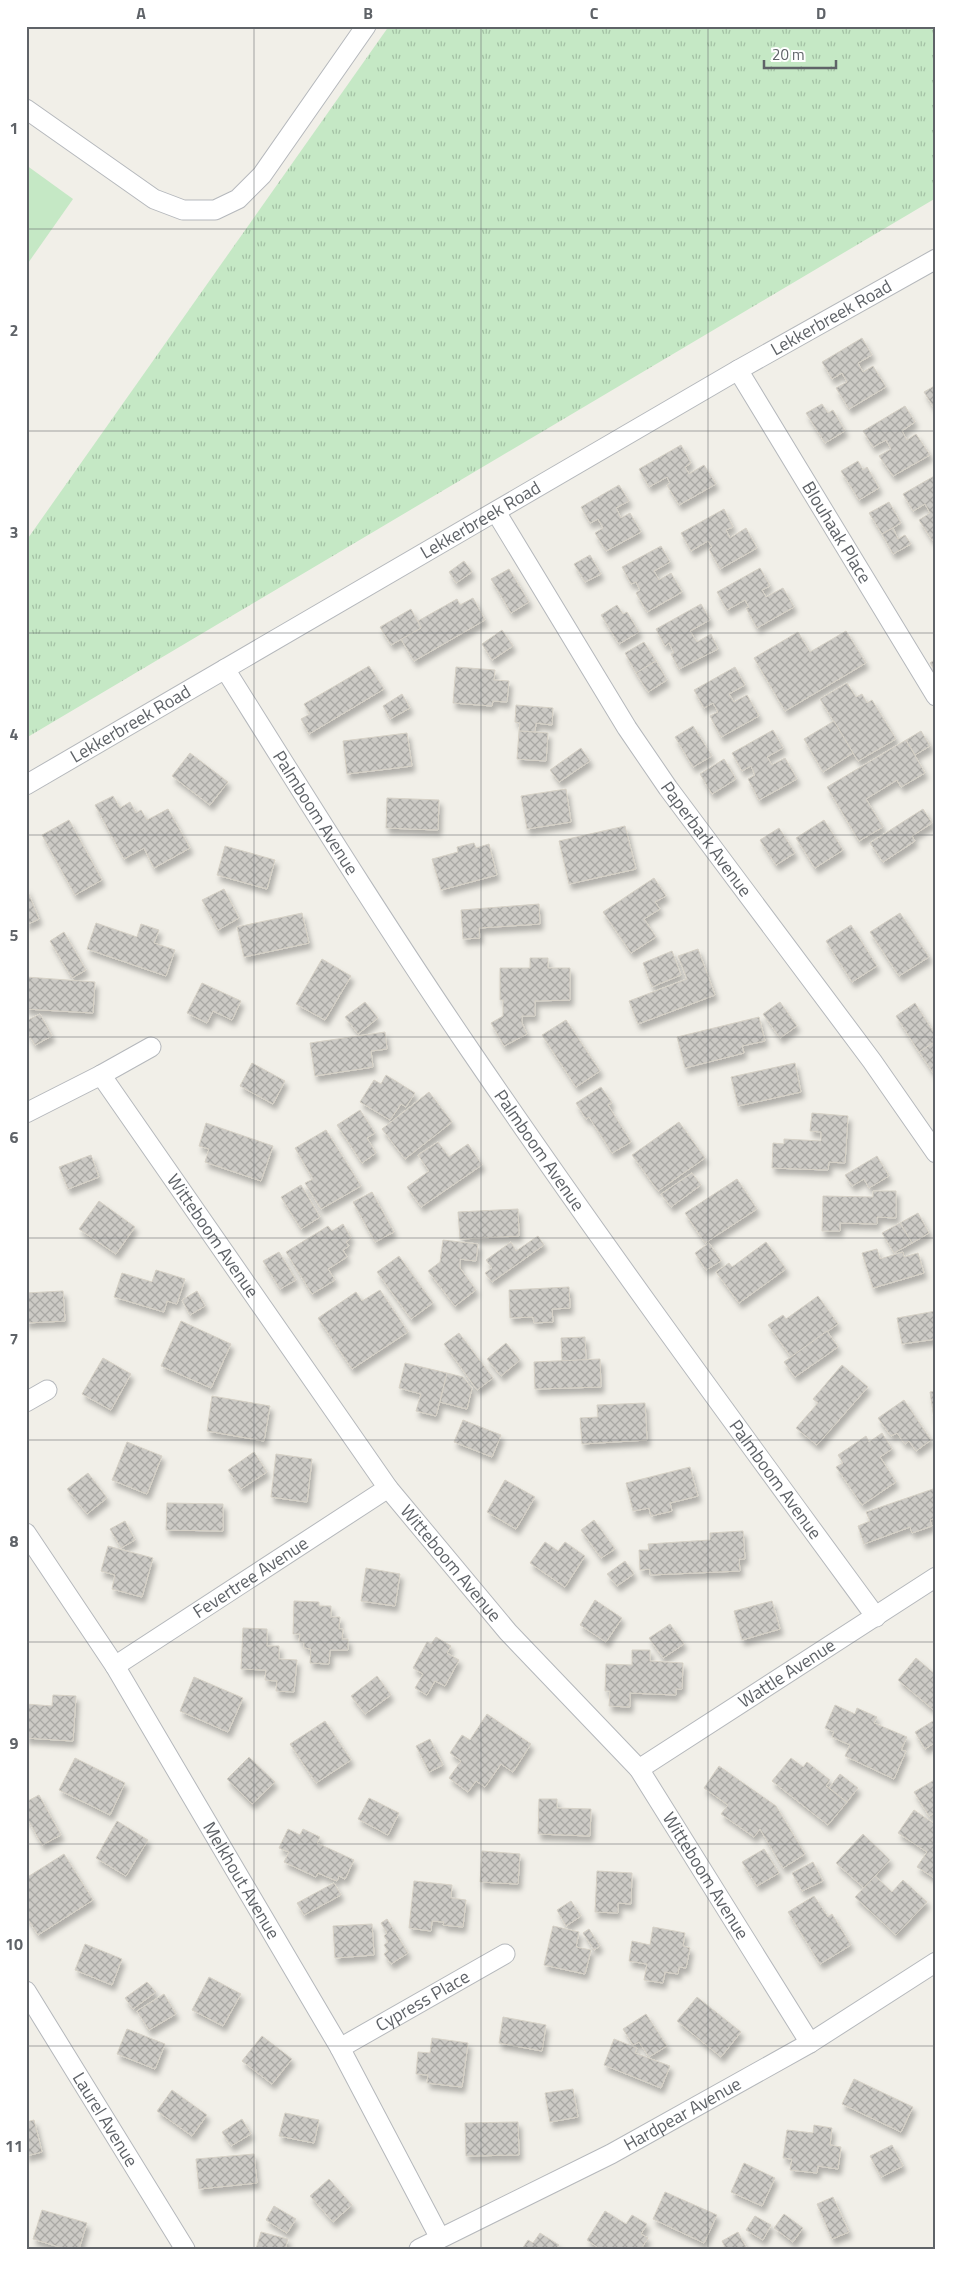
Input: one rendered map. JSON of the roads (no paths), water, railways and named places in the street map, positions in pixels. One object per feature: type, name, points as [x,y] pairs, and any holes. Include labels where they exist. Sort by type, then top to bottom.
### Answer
[{"type":"street","points":[[26,109],[154,199],[183,210],[215,210],[238,199],[262,175],[366,26]]},
{"type":"street","name":"Lekkerbreek Road","points":[[26,785],[177,699],[225,669],[738,370],[936,258]]},
{"type":"street","name":"Blouhaak Place","points":[[738,370],[936,696]]},
{"type":"street","name":"Paperbark Avenue","points":[[496,512],[627,728],[663,781],[872,1061],[936,1153]]},
{"type":"street","name":"Palmboom Avenue","points":[[225,669],[362,887],[472,1052],[649,1307],[876,1617]]},
{"type":"street","points":[[26,1113],[152,1047]]},
{"type":"street","name":"Witteboom Avenue","points":[[101,1075],[388,1488],[508,1632],[639,1769],[810,2043]]},
{"type":"street","points":[[26,1402],[47,1390]]},
{"type":"street","name":"Fevertree Avenue","points":[[115,1666],[388,1488]]},
{"type":"street","name":"Melkhout Avenue","points":[[26,1533],[115,1666],[340,2048],[440,2238]]},
{"type":"street","name":"Wattle Avenue","points":[[639,1769],[936,1578]]},
{"type":"street","name":"Cypress Place","points":[[340,2048],[505,1954]]},
{"type":"street","name":"Hardpear Avenue","points":[[419,2249],[611,2154],[810,2043],[936,1962]]},
{"type":"street","name":"Laurel Avenue","points":[[26,1990],[185,2249]]}]
